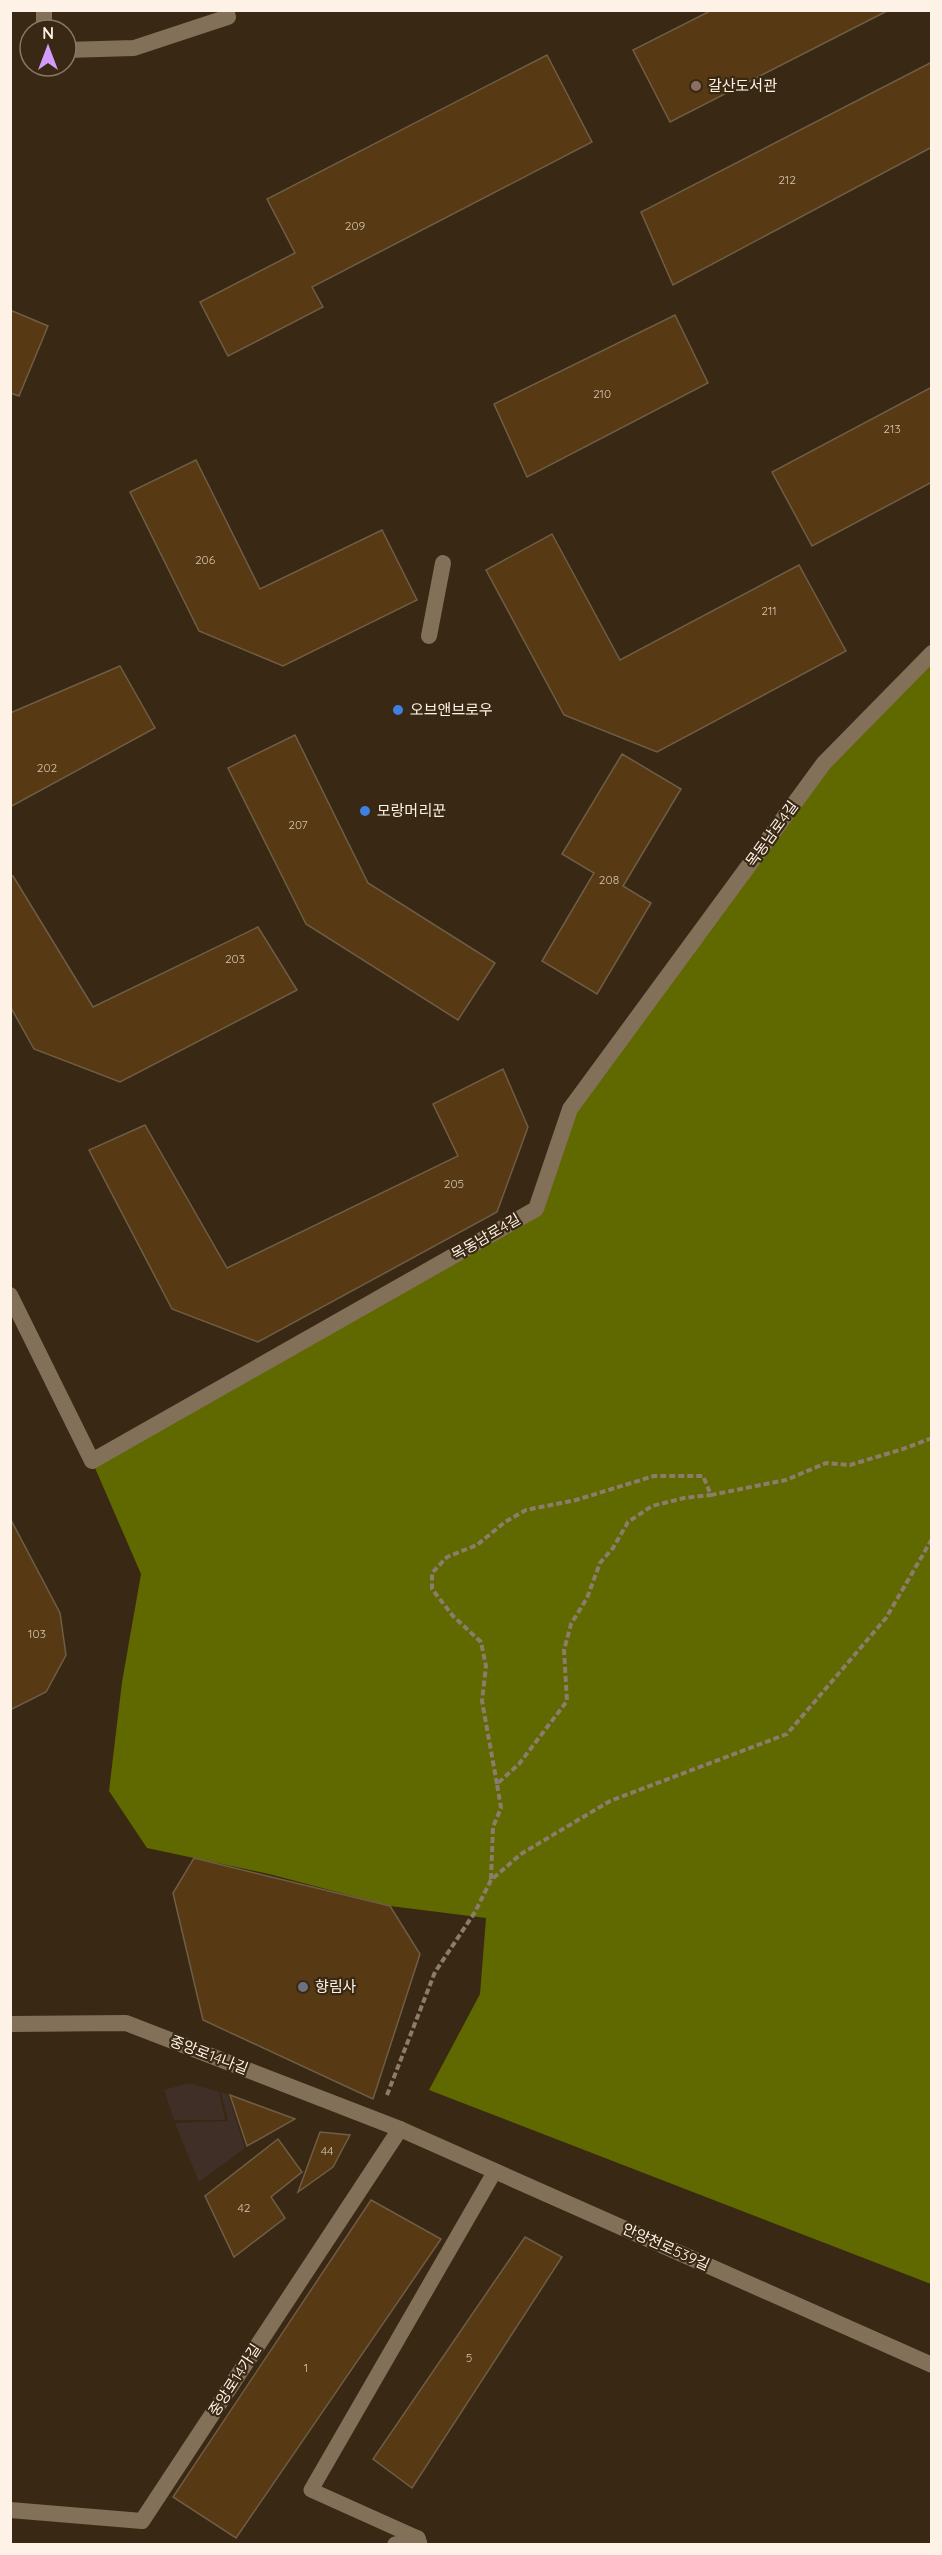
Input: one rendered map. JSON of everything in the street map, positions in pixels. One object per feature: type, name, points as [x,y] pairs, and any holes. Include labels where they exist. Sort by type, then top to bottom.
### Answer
[{"type":"street","points":[[78,50],[134,48],[228,17],[226,10]]},
{"type":"street","points":[[429,636],[442,563]]},
{"type":"street","name":"목동남로4길","points":[[10,1295],[92,1461],[536,1209],[570,1109],[824,763],[932,653]]},
{"type":"street","name":"중앙로14나길","points":[[10,2024],[126,2023],[400,2129]]},
{"type":"street","name":"안양천로539길","points":[[400,2129],[932,2365]]},
{"type":"street","name":"중앙로14가길","points":[[10,2510],[142,2521],[400,2129]]},
{"type":"lane","points":[[419,2541],[311,2490],[495,2171]]},
{"type":"lane","points":[[395,2544],[419,2541]]},
{"type":"path","points":[[497,1784],[519,1764],[567,1701],[564,1650],[571,1624],[587,1598],[600,1563],[613,1548],[628,1522],[652,1506],[786,1480],[826,1463],[850,1465],[932,1438]]},
{"type":"path","points":[[372,2118],[385,2101],[435,1972],[476,1912],[491,1880],[493,1827],[501,1808],[482,1701],[486,1666],[481,1642],[453,1616],[432,1588],[432,1573],[447,1557],[477,1545],[505,1522],[526,1510],[576,1500],[654,1476],[702,1476],[711,1495]]},
{"type":"path","points":[[491,1880],[521,1854],[610,1801],[787,1734],[886,1618],[932,1539]]},
{"type":"shaded area","points":[[189,2083],[219,2092],[225,2120],[174,2120],[164,2090]]},
{"type":"shaded area","points":[[221,2092],[228,2094],[245,2148],[199,2182],[175,2123],[228,2121]]},
{"type":"green space","points":[[931,653],[931,2284],[429,2090],[480,1994],[486,1918],[390,1906],[269,1874],[147,1848],[109,1791],[122,1682],[141,1574],[92,1461],[536,1209],[570,1109],[824,763]]},
{"type":"building","name":"갈산도서관","points":[[712,10],[889,10],[670,122],[633,50]]},
{"type":"building","points":[[547,55],[592,142],[312,287],[323,307],[228,356],[200,302],[295,253],[267,199]]},
{"type":"building","points":[[932,62],[932,147],[673,285],[641,212]]},
{"type":"building","points":[[10,310],[48,326],[19,396],[10,393]]},
{"type":"building","points":[[675,315],[708,383],[527,477],[494,404]]},
{"type":"building","points":[[932,387],[932,482],[812,546],[772,472]]},
{"type":"building","points":[[196,460],[260,589],[382,530],[417,600],[283,666],[199,631],[130,492]]},
{"type":"building","points":[[552,534],[620,660],[799,565],[846,651],[657,752],[564,715],[486,570]]},
{"type":"building","points":[[120,666],[155,728],[10,807],[10,713]]},
{"type":"building","points":[[295,735],[368,883],[495,963],[458,1020],[306,924],[228,768]]},
{"type":"building","points":[[622,754],[681,789],[623,886],[651,903],[597,994],[542,961],[594,873],[562,854]]},
{"type":"building","points":[[13,876],[93,1007],[258,927],[297,990],[120,1082],[34,1049],[10,1006],[10,877]]},
{"type":"building","points":[[503,1069],[528,1127],[497,1212],[258,1342],[172,1309],[89,1150],[145,1125],[227,1268],[458,1156],[433,1104]]},
{"type":"building","points":[[10,1518],[60,1613],[66,1655],[46,1692],[10,1710]]},
{"type":"building","name":"향림사","points":[[194,1858],[390,1906],[420,1954],[373,2099],[203,2020],[173,1893]]},
{"type":"building","points":[[230,2095],[295,2119],[247,2146]]},
{"type":"building","points":[[320,2132],[350,2135],[333,2167],[298,2192]]},
{"type":"building","points":[[278,2139],[302,2172],[271,2197],[285,2218],[234,2257],[205,2196]]},
{"type":"building","points":[[371,2200],[441,2239],[236,2538],[173,2497]]},
{"type":"building","points":[[525,2237],[562,2257],[412,2488],[373,2459]]},
{"type":"place","name":"갈산도서관","points":[[696,86]]},
{"type":"place","name":"오브앤브로우","points":[[398,710]]},
{"type":"place","name":"모랑머리꾼","points":[[365,811]]},
{"type":"place","name":"향림사","points":[[303,1987]]}]
